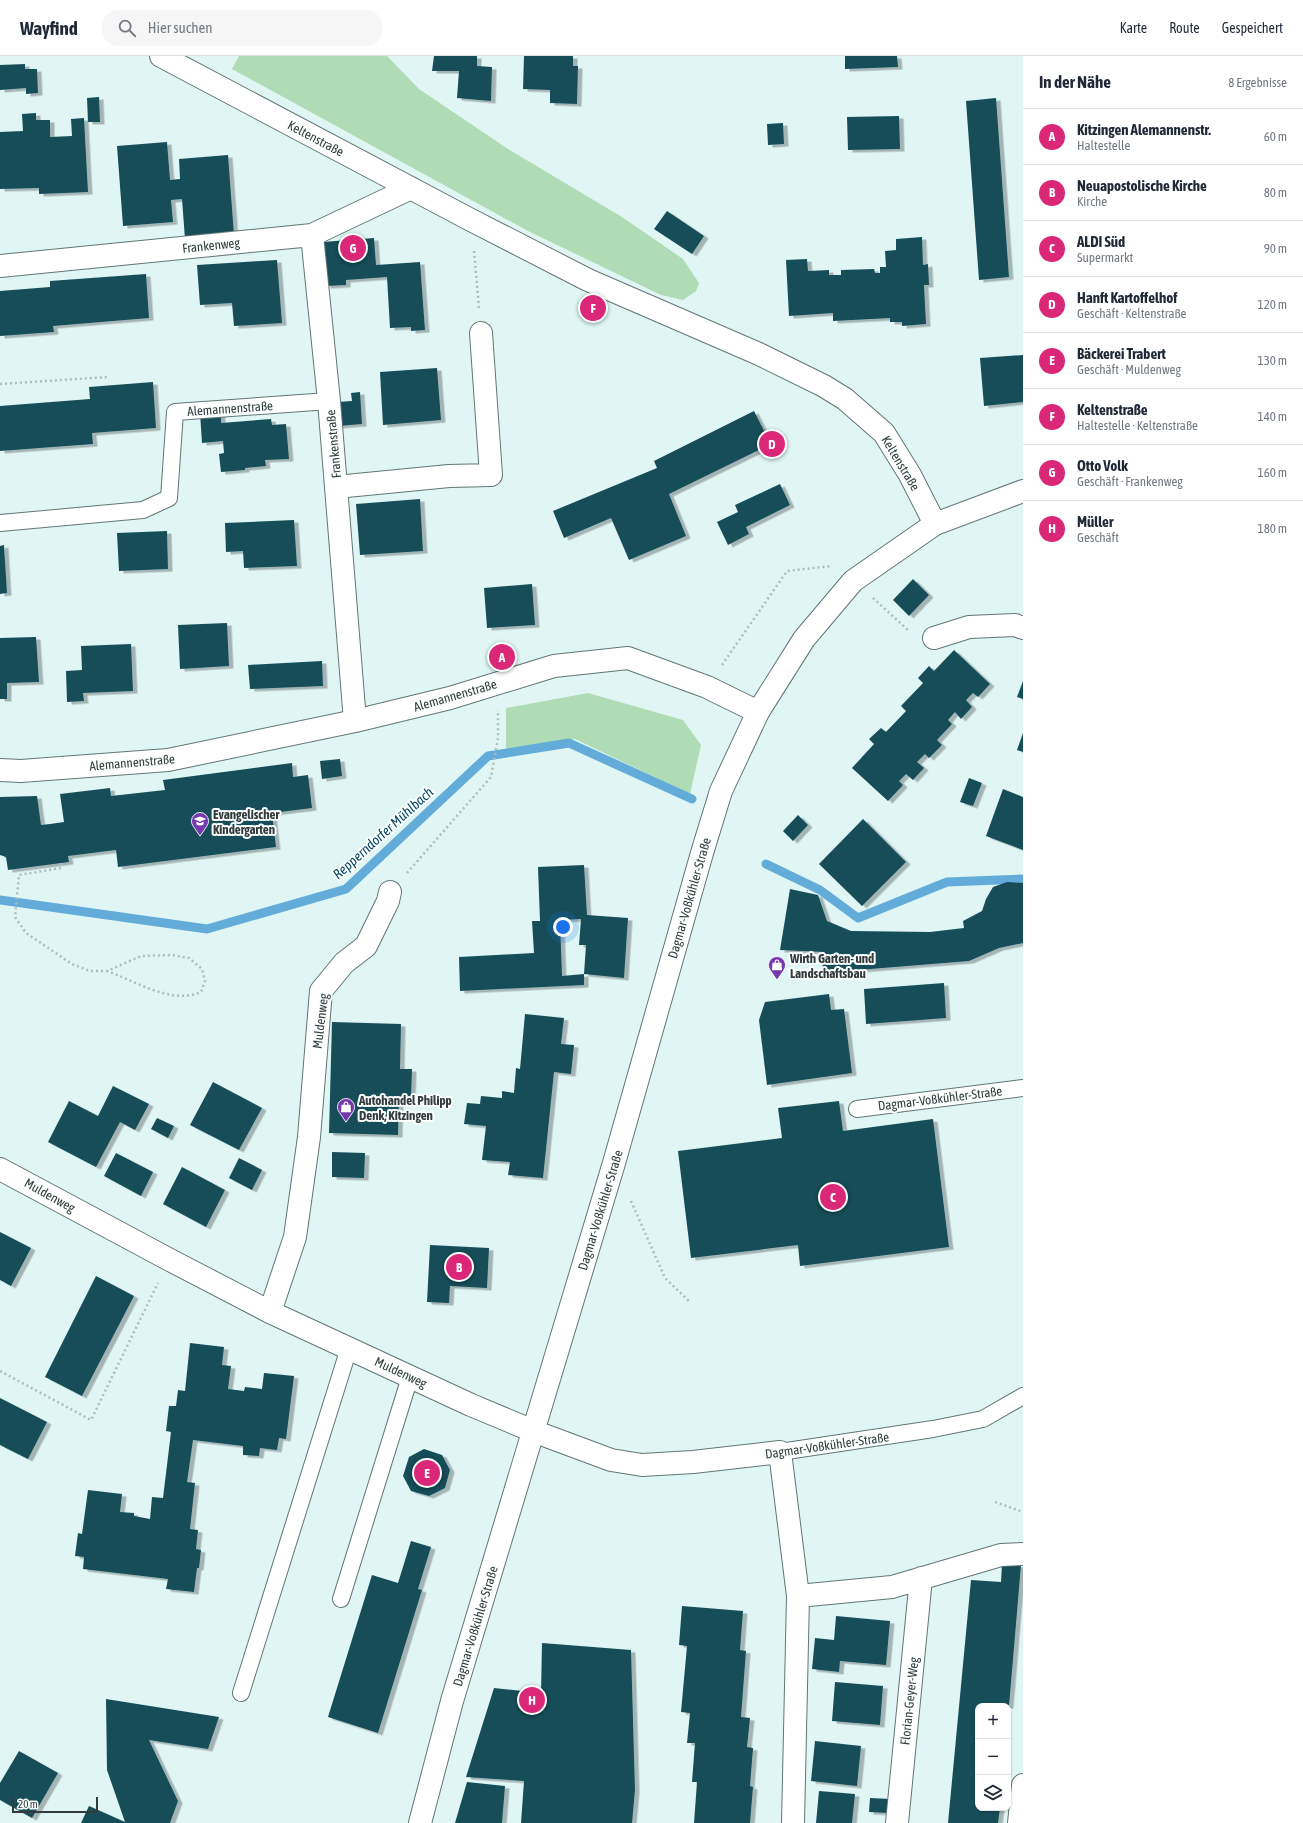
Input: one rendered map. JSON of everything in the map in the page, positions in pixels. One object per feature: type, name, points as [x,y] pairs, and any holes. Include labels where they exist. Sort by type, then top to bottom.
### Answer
[{"type":"street","name":"Keltenstraße","points":[[161,56],[471,220],[594,282],[759,354],[824,386],[845,399],[884,433],[910,475],[935,524]]},
{"type":"street","name":"Frankenweg","points":[[0,266],[312,235],[411,188]]},
{"type":"street","points":[[312,235],[329,400]]},
{"type":"street","points":[[355,721],[336,487],[449,476],[491,475],[481,333]]},
{"type":"street","name":"Frankenstraße","points":[[329,400],[336,487]]},
{"type":"street","name":"Dagmar-Voßkühler-Straße","points":[[420,1823],[452,1701],[614,1163],[721,791],[758,712],[804,639],[853,581],[935,524],[1023,491]]},
{"type":"street","points":[[934,638],[969,627],[1015,625],[1023,628]]},
{"type":"street","name":"Alemannenstraße","points":[[0,770],[21,771],[168,760],[355,721],[450,698],[554,666],[628,658],[707,687],[758,712]]},
{"type":"street","name":"Muldenweg","points":[[270,1312],[295,1237],[310,1137],[321,991],[344,963],[366,946],[388,901],[390,892]]},
{"type":"street","name":"Muldenweg","points":[[0,1169],[270,1312],[410,1377],[533,1431]]},
{"type":"street","name":"Dagmar-Voßkühler-Straße","points":[[533,1431],[611,1460],[642,1465],[693,1462],[780,1452]]},
{"type":"street","points":[[780,1452],[798,1596],[793,1823]]},
{"type":"street","points":[[798,1596],[892,1587],[1001,1555],[1023,1554]]},
{"type":"street","name":"Florian-Geyer-Weg","points":[[897,1823],[921,1578]]},
{"type":"street","points":[[1019,1823],[1023,1785]]},
{"type":"lane","name":"Alemannenstraße","points":[[0,523],[143,510],[169,498],[175,412],[329,400]]},
{"type":"lane","name":"Dagmar-Voßkühler-Straße","points":[[857,1109],[1023,1088]]},
{"type":"lane","points":[[241,1693],[349,1348]]},
{"type":"lane","points":[[341,1599],[410,1377]]},
{"type":"lane","name":"Dagmar-Voßkühler-Straße","points":[[780,1452],[933,1429],[983,1419],[1023,1396]]},
{"type":"path","points":[[471,220],[481,333]]},
{"type":"path","points":[[0,384],[108,377]]},
{"type":"path","points":[[707,687],[787,571],[835,566],[910,631],[934,638]]},
{"type":"path","points":[[390,892],[491,777],[498,738]]},
{"type":"path","points":[[60,863],[61,868],[19,875],[15,917],[26,933],[66,959],[90,971],[107,971],[161,994],[190,997],[200,992],[205,981],[202,969],[189,958],[172,955],[141,956],[107,971]]},
{"type":"path","points":[[630,1199],[665,1278],[690,1302]]},
{"type":"path","points":[[0,1371],[90,1420],[170,1260]]},
{"type":"path","points":[[995,1502],[1023,1512]]},
{"type":"green space","points":[[239,56],[387,56],[419,89],[508,149],[622,217],[683,259],[699,283],[696,291],[683,300],[661,295],[528,231],[232,69]]},
{"type":"green space","points":[[588,693],[683,720],[701,745],[690,794],[575,739],[506,749],[506,708]]},
{"type":"building","points":[[434,56],[477,56],[477,66],[492,67],[491,101],[457,98],[459,71],[432,71]]},
{"type":"building","points":[[524,56],[573,56],[573,66],[578,66],[577,104],[550,103],[550,90],[523,89]]},
{"type":"building","points":[[845,56],[897,56],[898,67],[845,69]]},
{"type":"building","points":[[25,64],[25,69],[37,69],[38,93],[26,94],[26,88],[0,90],[0,65]]},
{"type":"building","points":[[99,97],[100,122],[88,122],[87,98]]},
{"type":"building","points":[[996,98],[1009,277],[979,280],[966,101]]},
{"type":"building","points":[[36,113],[36,120],[50,120],[50,137],[72,136],[71,119],[84,118],[88,192],[39,194],[39,188],[0,189],[0,132],[23,131],[22,114]]},
{"type":"building","points":[[899,116],[900,149],[848,150],[847,117]]},
{"type":"building","points":[[783,123],[784,144],[768,145],[767,124]]},
{"type":"building","points":[[167,142],[170,180],[180,179],[179,159],[228,155],[234,235],[185,239],[182,199],[171,200],[173,222],[123,226],[117,146]]},
{"type":"building","points":[[667,211],[704,236],[692,254],[654,229]]},
{"type":"building","points":[[922,237],[923,265],[928,264],[929,285],[924,285],[926,324],[902,326],[902,322],[890,322],[890,318],[833,321],[833,313],[789,316],[786,260],[807,259],[808,271],[829,270],[829,275],[841,275],[841,270],[874,269],[875,273],[880,273],[880,267],[886,267],[885,251],[896,250],[896,239]]},
{"type":"building","points":[[374,238],[376,265],[420,262],[425,330],[411,331],[411,327],[390,328],[387,277],[346,280],[346,285],[326,286],[323,242]]},
{"type":"building","points":[[277,260],[282,323],[234,326],[232,303],[200,305],[197,265]]},
{"type":"building","points":[[146,274],[149,318],[53,326],[54,332],[0,336],[0,291],[50,287],[50,281]]},
{"type":"building","points":[[1023,355],[1023,402],[984,406],[980,358]]},
{"type":"building","points":[[437,368],[441,420],[383,425],[380,372]]},
{"type":"building","points":[[153,382],[156,428],[92,433],[93,444],[0,451],[0,406],[90,399],[89,387]]},
{"type":"building","points":[[360,392],[362,424],[338,426],[337,402],[352,401],[351,393]]},
{"type":"building","points":[[754,411],[771,444],[669,494],[686,536],[629,560],[611,518],[564,538],[553,511],[657,468],[654,461]]},
{"type":"building","points":[[221,412],[221,423],[271,419],[272,425],[286,424],[289,459],[265,460],[266,466],[221,472],[219,454],[224,453],[223,441],[202,443],[200,413]]},
{"type":"building","points":[[780,484],[790,505],[746,527],[749,534],[728,545],[717,522],[738,512],[735,505]]},
{"type":"building","points":[[420,499],[423,551],[360,555],[356,504]]},
{"type":"building","points":[[294,520],[297,566],[244,568],[243,551],[226,552],[225,523]]},
{"type":"building","points":[[167,531],[168,569],[119,571],[117,533]]},
{"type":"building","points":[[4,545],[7,593],[0,594],[0,546]]},
{"type":"building","points":[[913,579],[929,595],[909,616],[893,600]]},
{"type":"building","points":[[532,584],[535,625],[487,628],[484,588]]},
{"type":"building","points":[[227,623],[229,666],[180,669],[178,625]]},
{"type":"building","points":[[36,637],[39,682],[7,683],[7,699],[0,699],[0,638]]},
{"type":"building","points":[[131,644],[133,691],[83,693],[84,701],[67,702],[66,671],[82,670],[81,646]]},
{"type":"building","points":[[954,650],[990,684],[978,697],[973,693],[966,700],[972,707],[961,719],[955,712],[948,720],[952,724],[937,740],[942,745],[929,758],[925,754],[917,762],[924,768],[913,780],[906,774],[899,781],[903,785],[888,801],[852,768],[874,744],[869,739],[881,728],[886,732],[906,711],[901,706],[923,683],[918,678],[929,666],[934,671]]},
{"type":"building","points":[[322,661],[323,686],[250,689],[248,665]]},
{"type":"building","points":[[1023,681],[1023,699],[1017,697]]},
{"type":"building","points":[[1023,733],[1023,752],[1017,750]]},
{"type":"building","points":[[340,759],[342,776],[322,779],[320,761]]},
{"type":"building","points":[[292,763],[293,777],[308,775],[312,808],[272,813],[276,847],[118,867],[116,850],[68,856],[69,862],[8,870],[6,857],[0,855],[0,797],[37,796],[41,825],[50,824],[64,822],[60,794],[110,788],[111,796],[165,790],[163,780]]},
{"type":"building","points":[[969,778],[982,783],[973,806],[960,802]]},
{"type":"building","points":[[1003,789],[1023,797],[1023,850],[986,836]]},
{"type":"building","points":[[798,815],[808,825],[793,841],[783,831]]},
{"type":"building","points":[[863,819],[906,862],[862,906],[819,864]]},
{"type":"building","points":[[584,865],[587,915],[628,918],[624,978],[584,974],[584,985],[460,991],[459,957],[534,953],[532,921],[540,921],[538,867]],"holes":[[[581,919],[579,945],[586,945],[584,974],[562,976],[560,920]]]},
{"type":"building","points":[[1007,882],[1023,883],[1023,943],[999,948],[969,961],[858,970],[822,971],[824,952],[780,950],[790,889],[818,895],[827,921],[851,931],[930,932],[964,928],[963,921],[982,911],[986,899],[993,887]]},
{"type":"building","points":[[944,983],[946,1018],[866,1024],[864,989]]},
{"type":"building","points":[[829,994],[831,1010],[844,1009],[852,1073],[767,1085],[759,1020],[765,1002]]},
{"type":"building","points":[[525,1014],[564,1018],[561,1044],[574,1045],[571,1074],[554,1072],[543,1178],[508,1175],[510,1162],[482,1160],[486,1126],[464,1124],[467,1103],[480,1104],[481,1096],[502,1098],[502,1091],[514,1093],[516,1068],[520,1069]]},
{"type":"building","points":[[332,1022],[401,1024],[400,1069],[412,1069],[411,1098],[399,1097],[398,1135],[329,1133]]},
{"type":"building","points":[[213,1082],[262,1108],[239,1150],[190,1125]]},
{"type":"building","points":[[113,1086],[149,1104],[135,1130],[120,1122],[96,1167],[48,1142],[69,1101],[98,1116]]},
{"type":"building","points":[[839,1101],[843,1131],[933,1119],[949,1247],[800,1266],[798,1245],[691,1258],[678,1151],[782,1138],[778,1108]]},
{"type":"building","points":[[157,1118],[174,1126],[168,1138],[151,1129]]},
{"type":"building","points":[[332,1152],[365,1153],[364,1178],[332,1177]]},
{"type":"building","points":[[116,1153],[153,1172],[141,1196],[104,1176]]},
{"type":"building","points":[[239,1158],[262,1170],[252,1190],[229,1178]]},
{"type":"building","points":[[182,1167],[225,1190],[206,1227],[163,1204]]},
{"type":"building","points":[[0,1232],[31,1248],[11,1286],[0,1280]]},
{"type":"building","points":[[430,1245],[489,1248],[487,1288],[450,1286],[449,1303],[427,1302]]},
{"type":"building","points":[[96,1276],[134,1296],[82,1396],[45,1377]]},
{"type":"building","points":[[190,1343],[224,1347],[222,1365],[231,1366],[228,1389],[244,1391],[245,1387],[262,1389],[264,1373],[294,1376],[286,1439],[279,1438],[277,1450],[260,1448],[259,1456],[243,1455],[243,1446],[193,1440],[187,1482],[195,1483],[190,1529],[198,1530],[196,1549],[201,1550],[194,1592],[166,1589],[168,1579],[83,1569],[84,1557],[75,1556],[78,1533],[82,1534],[88,1490],[122,1494],[120,1512],[134,1513],[134,1516],[150,1519],[152,1497],[163,1498],[171,1432],[166,1431],[169,1406],[176,1406],[178,1390],[185,1391]]},
{"type":"building","points":[[0,1398],[47,1422],[28,1459],[0,1445]]},
{"type":"building","points":[[424,1449],[442,1455],[450,1470],[445,1488],[429,1496],[411,1491],[403,1476],[409,1457]]},
{"type":"building","points":[[411,1541],[431,1547],[418,1589],[422,1590],[378,1733],[328,1717],[372,1575],[398,1583]]},
{"type":"building","points":[[1002,1564],[1021,1565],[1009,1703],[975,1703],[975,1811],[1000,1811],[998,1823],[948,1823],[971,1580],[1001,1582]]},
{"type":"building","points":[[682,1606],[743,1611],[740,1650],[746,1651],[741,1717],[750,1718],[747,1747],[753,1748],[750,1786],[753,1787],[750,1823],[694,1823],[697,1782],[692,1782],[695,1743],[687,1743],[690,1713],[681,1712],[687,1646],[679,1645]]},
{"type":"building","points":[[836,1616],[890,1621],[886,1665],[840,1661],[839,1672],[812,1669],[815,1638],[834,1640]]},
{"type":"building","points":[[542,1643],[631,1650],[635,1790],[632,1823],[521,1823],[524,1781],[466,1777],[494,1688],[541,1693]]},
{"type":"building","points":[[835,1682],[883,1686],[880,1725],[832,1721]]},
{"type":"building","points":[[106,1699],[219,1717],[208,1749],[149,1740],[178,1801],[170,1823],[81,1823],[89,1806],[125,1822],[107,1770]]},
{"type":"building","points":[[815,1741],[861,1746],[857,1786],[811,1781]]},
{"type":"building","points":[[19,1751],[58,1773],[32,1818],[0,1800],[0,1783]]},
{"type":"building","points":[[467,1782],[505,1786],[502,1823],[455,1823]]},
{"type":"building","points":[[819,1791],[855,1794],[852,1823],[816,1823]]},
{"type":"building","points":[[870,1798],[890,1799],[889,1813],[869,1812]]},
{"type":"waterway","name":"Repperndorfer Mühlbach","points":[[0,900],[207,929],[346,889],[488,756],[569,743],[692,799]]},
{"type":"waterway","name":"Repperndorfer Mühlbach","points":[[766,864],[820,890],[858,918],[947,882],[1023,879]]},
{"type":"place","name":"Otto Volk","points":[[353,248]]},
{"type":"place","name":"Keltenstraße","points":[[593,308]]},
{"type":"place","name":"Hanft Kartoffelhof","points":[[772,444]]},
{"type":"place","name":"Kitzingen Alemannenstr.","points":[[502,657]]},
{"type":"place","name":"Evangelischer Kindergarten","points":[[200,836]]},
{"type":"place","name":"Wirth Garten- und Landschaftsbau","points":[[777,980]]},
{"type":"place","name":"Autohandel Philipp Denk, Kitzingen","points":[[346,1122]]},
{"type":"place","name":"ALDI Süd","points":[[833,1197]]},
{"type":"place","name":"Neuapostolische Kirche","points":[[459,1267]]},
{"type":"place","name":"Bäckerei Trabert","points":[[427,1473]]},
{"type":"place","name":"Müller","points":[[532,1700]]}]
